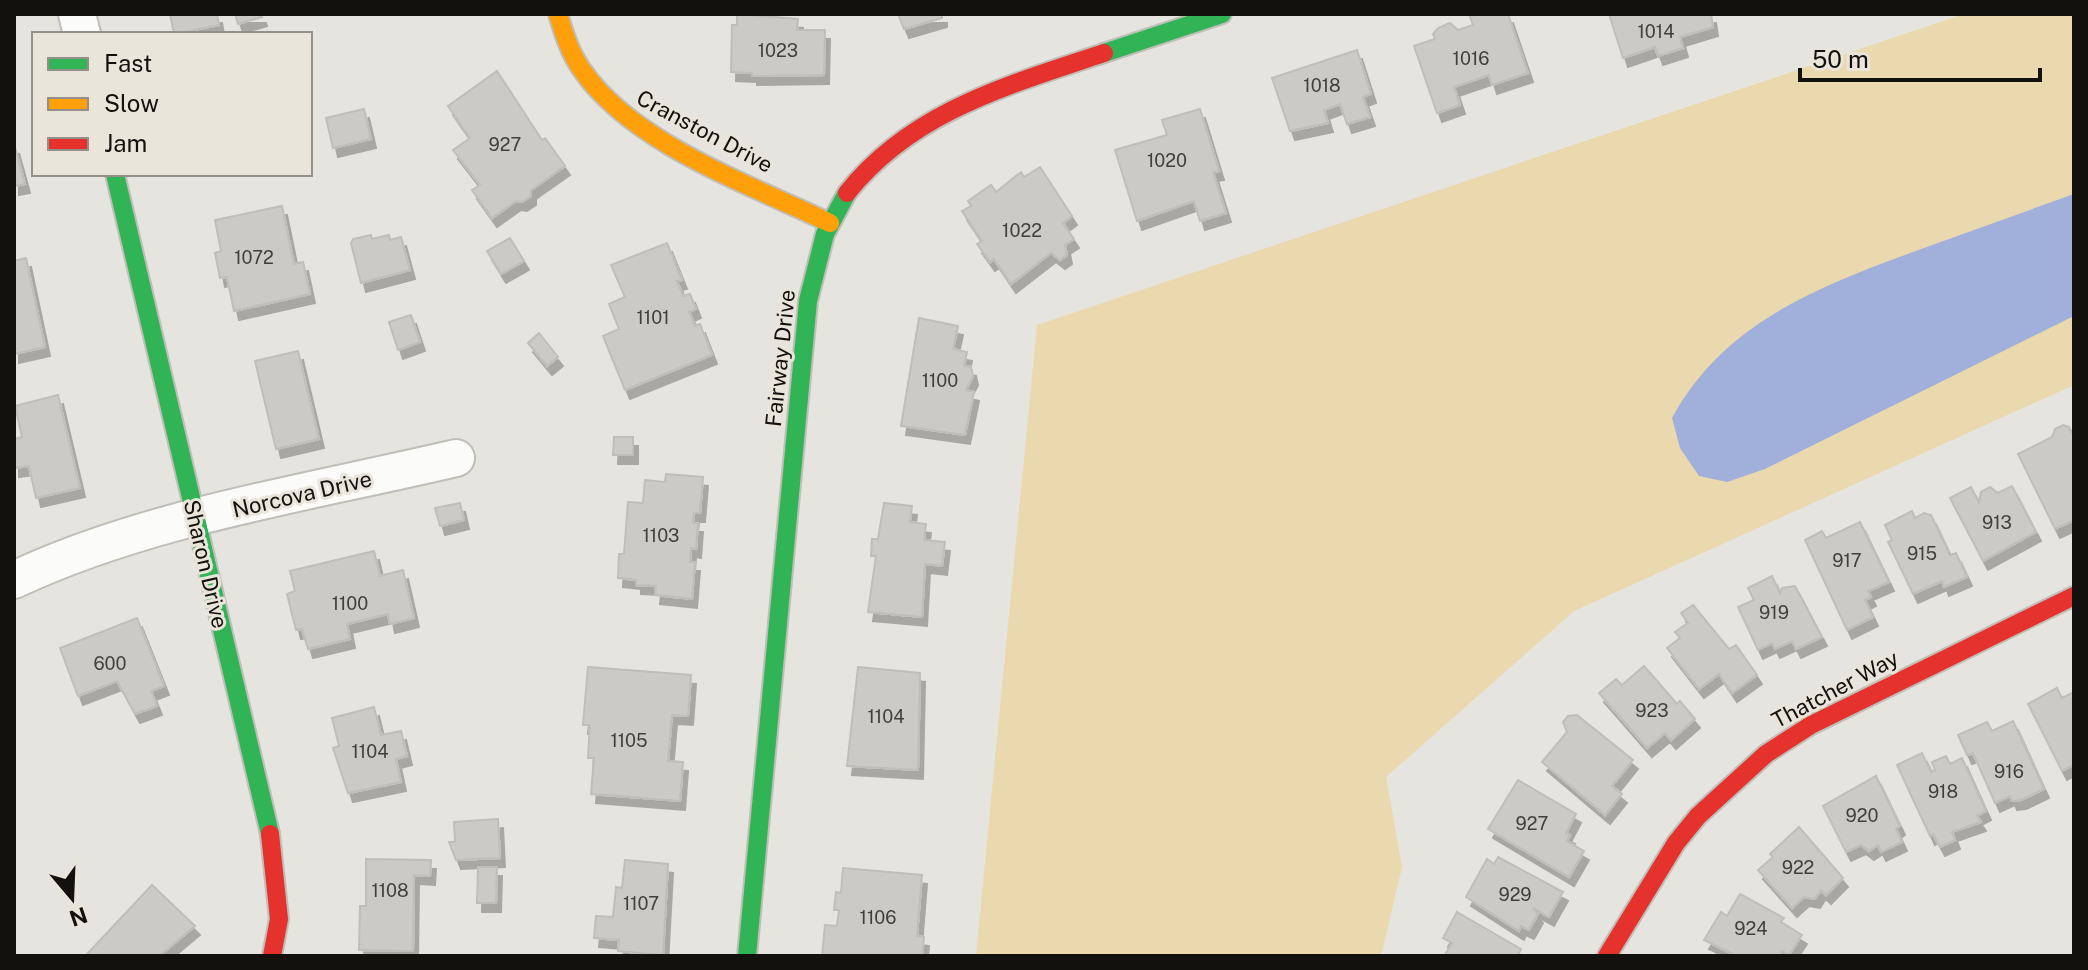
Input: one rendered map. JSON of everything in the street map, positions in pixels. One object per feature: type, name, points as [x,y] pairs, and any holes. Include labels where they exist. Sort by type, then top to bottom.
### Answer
[{"type":"street","name":"Cranston Drive","points":[[558,14],[577,62],[619,113],[673,146],[830,223]]},
{"type":"street","name":"Fairway Drive","points":[[747,956],[808,301],[815,264],[843,197],[874,160],[935,115],[982,93],[1222,14]]},
{"type":"street","name":"Sharon Drive","points":[[115,176],[275,854],[279,919],[272,956]]},
{"type":"street","name":"Norcova Drive","points":[[14,580],[81,551],[196,519],[456,458]]},
{"type":"street","name":"Thatcher Way","points":[[1607,956],[1676,843],[1698,816],[1766,754],[1811,725],[2074,596]]},
{"type":"shaded area","points":[[1964,14],[2074,14],[2074,385],[1574,611],[1386,777],[1402,867],[1381,956],[976,956],[1037,325]]},
{"type":"water","points":[[2074,194],[2074,316],[1765,469],[1727,482],[1699,476],[1680,448],[1672,418],[1694,384],[1720,355],[1749,331],[1781,310],[1850,276]]},
{"type":"building","points":[[170,14],[217,14],[219,25],[174,32]]},
{"type":"building","points":[[235,14],[261,14],[262,17],[238,24]]},
{"type":"building","points":[[737,14],[798,19],[797,30],[825,30],[824,75],[752,76],[752,73],[731,72],[732,25],[737,25]]},
{"type":"building","points":[[898,14],[942,14],[942,18],[904,29]]},
{"type":"building","points":[[1469,14],[1508,14],[1528,73],[1492,85],[1489,75],[1454,87],[1460,105],[1437,113],[1414,46],[1435,39],[1433,34],[1438,28],[1450,23],[1458,30],[1473,25]]},
{"type":"building","points":[[1609,14],[1711,14],[1713,27],[1680,37],[1683,48],[1658,56],[1655,47],[1623,58]]},
{"type":"building","points":[[1357,50],[1371,94],[1363,97],[1370,117],[1347,124],[1340,104],[1324,110],[1328,123],[1290,131],[1272,78]]},
{"type":"building","points":[[497,71],[542,140],[545,138],[565,166],[531,190],[531,196],[522,202],[516,201],[492,218],[472,190],[480,185],[453,150],[470,138],[448,106]]},
{"type":"building","points":[[364,109],[371,139],[333,148],[326,118]]},
{"type":"building","points":[[1200,109],[1219,171],[1213,172],[1226,213],[1200,221],[1194,201],[1137,221],[1115,150],[1167,135],[1162,120]]},
{"type":"building","points":[[14,144],[25,184],[14,186]]},
{"type":"building","points":[[1040,167],[1072,216],[1063,223],[1074,239],[1065,245],[1067,255],[1060,260],[1051,253],[1011,284],[994,259],[990,262],[977,244],[982,241],[962,211],[971,206],[968,201],[991,185],[996,192],[1021,172],[1024,177]]},
{"type":"building","points":[[282,206],[294,264],[303,262],[310,294],[234,311],[227,277],[220,278],[215,253],[221,251],[215,220]]},
{"type":"building","points":[[371,235],[372,239],[389,235],[390,240],[401,237],[410,270],[361,283],[351,243],[353,239]]},
{"type":"building","points":[[510,238],[524,261],[501,274],[487,251]]},
{"type":"building","points":[[667,243],[682,280],[677,281],[683,296],[690,294],[696,309],[689,312],[695,326],[700,324],[712,355],[625,390],[603,336],[619,329],[609,304],[625,297],[611,265]]},
{"type":"building","points":[[26,258],[45,347],[14,354],[14,261]]},
{"type":"building","points":[[411,315],[420,342],[398,350],[389,322]]},
{"type":"building","points":[[919,318],[958,326],[953,349],[967,352],[964,366],[971,367],[973,376],[966,390],[974,392],[965,435],[901,426]]},
{"type":"building","points":[[539,333],[558,357],[547,366],[528,343]]},
{"type":"building","points":[[298,351],[319,439],[276,449],[255,361]]},
{"type":"building","points":[[58,395],[80,488],[36,498],[29,466],[14,468],[14,439],[22,437],[15,406]]},
{"type":"building","points":[[2063,425],[2069,427],[2074,436],[2074,520],[2055,529],[2018,454],[2052,437],[2055,429]]},
{"type":"building","points":[[614,437],[633,437],[633,455],[613,455]]},
{"type":"building","points":[[666,474],[703,477],[700,513],[694,513],[693,523],[698,523],[696,549],[691,548],[690,562],[695,562],[692,599],[655,595],[656,586],[636,585],[636,580],[618,578],[619,554],[624,554],[628,502],[643,503],[645,480],[665,482]]},
{"type":"building","points":[[2012,486],[2036,532],[1983,561],[1950,498],[1971,487],[1979,502],[1981,492],[1990,487],[1998,493]]},
{"type":"building","points":[[460,503],[464,520],[440,526],[435,508]]},
{"type":"building","points":[[884,503],[912,506],[910,522],[926,524],[924,540],[945,542],[942,566],[925,564],[922,617],[868,612],[876,556],[871,556],[872,539],[878,539]]},
{"type":"building","points":[[1912,511],[1915,518],[1924,513],[1931,515],[1950,555],[1956,553],[1967,577],[1944,587],[1942,581],[1913,594],[1888,542],[1892,540],[1885,525]]},
{"type":"building","points":[[1860,522],[1889,582],[1868,591],[1871,597],[1865,600],[1873,617],[1847,630],[1805,540],[1822,531],[1826,538]]},
{"type":"building","points":[[374,551],[380,576],[403,570],[414,618],[390,624],[388,614],[347,624],[350,639],[308,649],[302,629],[296,630],[287,594],[295,591],[290,571]]},
{"type":"building","points":[[1772,576],[1780,593],[1782,588],[1795,586],[1822,637],[1796,649],[1792,641],[1775,649],[1772,643],[1758,650],[1738,607],[1754,600],[1748,588]]},
{"type":"building","points":[[1693,605],[1729,649],[1736,645],[1757,675],[1732,693],[1719,674],[1699,689],[1667,648],[1680,638],[1675,632],[1688,623],[1681,613]]},
{"type":"building","points":[[137,618],[164,686],[151,691],[157,706],[135,714],[117,681],[78,696],[60,648]]},
{"type":"building","points":[[1644,666],[1677,704],[1680,701],[1695,719],[1671,740],[1665,733],[1647,748],[1599,693],[1616,679],[1622,685]]},
{"type":"building","points":[[588,667],[691,675],[688,716],[672,715],[668,761],[683,762],[680,801],[591,794],[594,758],[588,758],[590,725],[583,725]]},
{"type":"building","points":[[858,667],[920,673],[918,770],[847,766]]},
{"type":"building","points":[[2057,688],[2062,698],[2074,692],[2074,765],[2062,771],[2028,704]]},
{"type":"building","points":[[374,707],[381,735],[401,731],[407,756],[396,759],[401,782],[348,793],[333,748],[339,746],[332,718]]},
{"type":"building","points":[[1577,715],[1633,760],[1612,786],[1622,794],[1605,815],[1542,762],[1567,732],[1563,722],[1568,716]]},
{"type":"building","points":[[2013,721],[2044,789],[2021,800],[2012,801],[2010,796],[1995,803],[1973,753],[1967,755],[1958,735],[1987,722],[1992,731]]},
{"type":"building","points":[[1922,753],[1931,772],[1935,770],[1932,762],[1946,756],[1950,764],[1962,758],[1986,811],[1977,816],[1981,822],[1952,832],[1955,840],[1940,847],[1933,834],[1930,836],[1897,765]]},
{"type":"building","points":[[1876,776],[1900,826],[1896,829],[1902,842],[1881,852],[1878,845],[1869,851],[1861,845],[1846,852],[1823,806]]},
{"type":"building","points":[[1518,780],[1576,814],[1566,833],[1570,835],[1567,841],[1584,851],[1569,877],[1488,829]]},
{"type":"building","points":[[498,819],[500,858],[456,860],[449,842],[455,842],[454,822]]},
{"type":"building","points":[[1799,827],[1843,878],[1826,895],[1821,890],[1815,899],[1804,897],[1792,908],[1758,870]]},
{"type":"building","points":[[1498,857],[1563,892],[1549,917],[1533,908],[1538,914],[1529,930],[1521,926],[1519,931],[1466,897],[1487,859],[1494,864]]},
{"type":"building","points":[[366,859],[431,860],[430,876],[414,875],[413,951],[359,950],[360,906],[366,906]]},
{"type":"building","points":[[625,860],[668,864],[663,955],[618,951],[619,940],[594,938],[596,916],[613,917],[616,887],[622,888]]},
{"type":"building","points":[[478,867],[497,867],[496,903],[477,903]]},
{"type":"building","points":[[843,868],[922,875],[917,936],[924,937],[922,956],[822,956],[825,925],[837,926],[839,910],[834,910],[836,892],[841,893]]},
{"type":"building","points":[[152,885],[195,926],[159,956],[89,956],[87,954]]},
{"type":"building","points":[[1740,894],[1784,918],[1781,922],[1802,935],[1789,955],[1782,951],[1780,956],[1737,956],[1704,940],[1721,912],[1727,916]]},
{"type":"building","points":[[1457,912],[1521,949],[1517,956],[1444,956],[1452,943],[1443,938]]},
{"type":"traffic: fast","points":[[1104,53],[1222,14]]},
{"type":"traffic: fast","points":[[115,176],[270,834]]},
{"type":"traffic: fast","points":[[747,956],[808,301],[825,234],[847,193]]},
{"type":"traffic: slow","points":[[558,14],[582,70],[604,96],[631,120],[696,160],[830,223]]},
{"type":"traffic: jam","points":[[847,193],[901,141],[932,121],[998,90],[1104,53]]},
{"type":"traffic: jam","points":[[1607,956],[1676,843],[1698,816],[1766,754],[1811,725],[2074,596]]},
{"type":"traffic: jam","points":[[270,834],[279,919],[272,956]]}]
